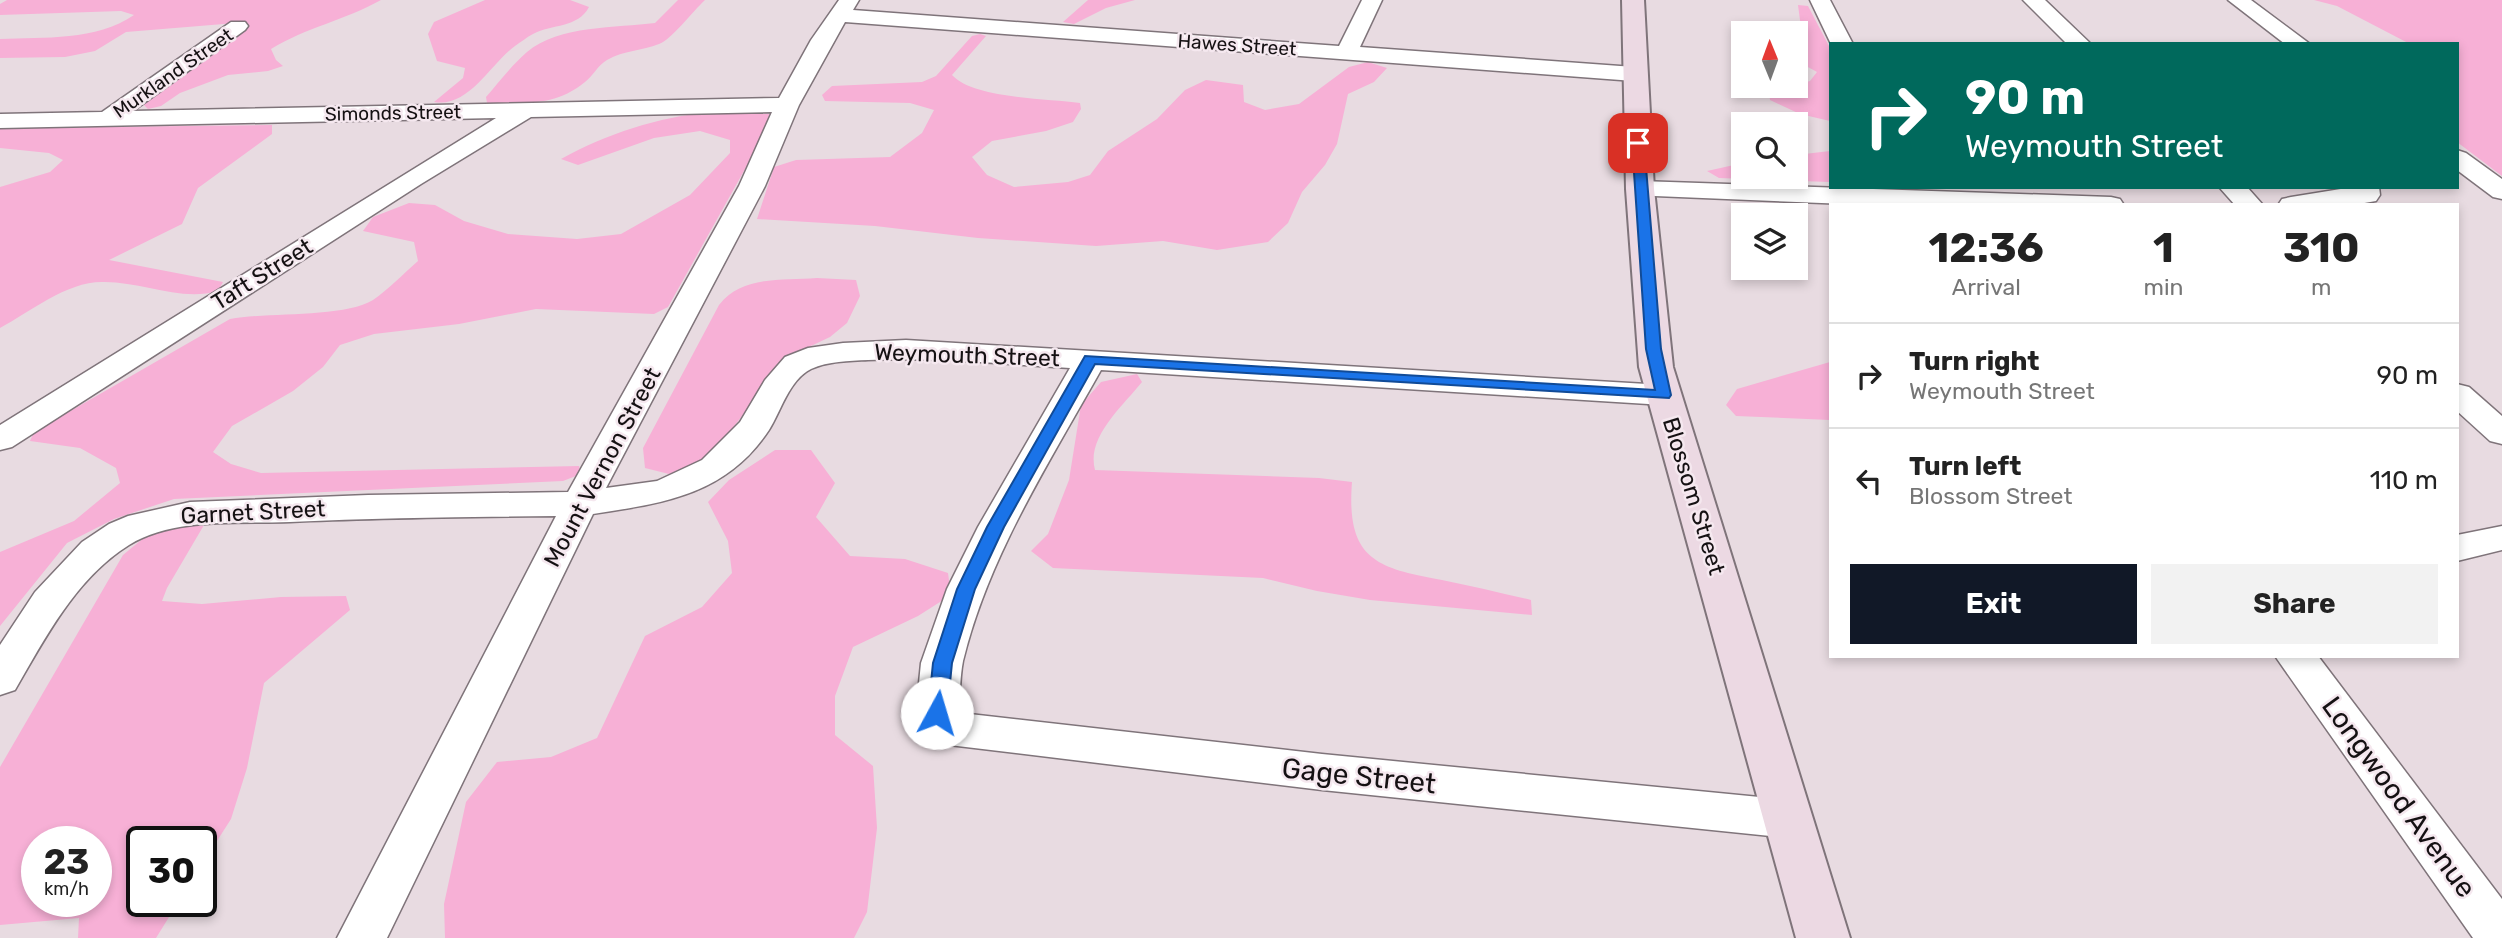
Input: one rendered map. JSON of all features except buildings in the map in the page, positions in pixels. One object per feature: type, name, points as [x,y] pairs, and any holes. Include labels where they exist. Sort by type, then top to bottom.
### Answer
[{"type":"street","points":[[1346,52],[1372,0]]},
{"type":"street","name":"Blossom Street","points":[[1633,0],[1640,189],[1654,349],[1664,395],[1823,938]]},
{"type":"street","points":[[1820,0],[1841,42]]},
{"type":"street","points":[[2033,0],[2078,42]]},
{"type":"street","points":[[2238,0],[2296,42]]},
{"type":"street","name":"Hawes Street","points":[[844,8],[1634,74]]},
{"type":"street","name":"Mount Vernon Street","points":[[362,938],[580,503],[752,186],[787,105],[844,8]]},
{"type":"street","name":"Murkland Street","points":[[107,119],[238,26]]},
{"type":"street","name":"Simonds Street","points":[[0,121],[787,105]]},
{"type":"street","name":"Taft Street","points":[[0,440],[412,179],[526,111]]},
{"type":"street","points":[[2459,159],[2502,191]]},
{"type":"street","points":[[1640,189],[1954,197],[2072,203]]},
{"type":"street","points":[[2234,189],[2248,203]]},
{"type":"street","points":[[2306,203],[2367,195],[2366,189]]},
{"type":"street","name":"Weymouth Street","points":[[580,503],[665,491],[714,468],[754,427],[776,387],[796,364],[819,355],[906,349],[1664,395]]},
{"type":"street","name":"Gage Street","points":[[1090,359],[996,527],[966,589],[942,663],[937,713],[949,728],[1335,774],[1789,819]]},
{"type":"street","points":[[2459,396],[2502,433]]},
{"type":"street","name":"Garnet Street","points":[[0,680],[47,606],[78,568],[113,538],[144,524],[169,517],[210,513],[580,503]]},
{"type":"street","points":[[2459,548],[2502,538]]},
{"type":"street","name":"Longwood Avenue","points":[[2296,658],[2502,938]]},
{"type":"shaded area","points":[[7,0],[381,0],[297,35],[271,49],[276,60],[283,66],[268,71],[228,75],[180,93],[161,106],[148,109],[143,104],[186,69],[247,27],[236,23],[126,32],[95,51],[65,57],[0,58],[0,39],[87,33],[119,23],[134,15],[121,11],[0,15],[0,4]]},
{"type":"shaded area","points":[[485,0],[570,0],[589,7],[578,19],[540,31],[524,40],[468,92],[447,102],[434,102],[463,78],[465,68],[437,61],[428,34],[434,22]]},
{"type":"shaded area","points":[[678,0],[705,0],[664,41],[607,60],[585,82],[563,96],[539,102],[487,103],[486,97],[516,62],[540,43],[589,29],[655,23]]},
{"type":"shaded area","points":[[1088,0],[1135,0],[1106,8],[1074,24],[1063,22]]},
{"type":"shaded area","points":[[2314,0],[2502,0],[2502,176],[2459,144],[2459,42],[2406,42],[2337,6]]},
{"type":"shaded area","points":[[1798,5],[1808,6],[1829,46],[1829,121],[1808,116],[1808,112],[1796,112],[1770,100],[1808,98],[1808,82],[1817,72],[1808,67],[1808,21],[1800,21]]},
{"type":"shaded area","points":[[972,36],[986,36],[952,75],[962,83],[993,93],[1080,103],[1081,109],[1073,122],[1046,131],[992,141],[972,157],[987,175],[1014,187],[1068,182],[1090,175],[1108,151],[1157,119],[1185,90],[1206,80],[1243,85],[1244,102],[1265,110],[1299,104],[1349,67],[1368,62],[1387,68],[1374,82],[1348,94],[1337,144],[1325,165],[1302,192],[1288,223],[1268,242],[1217,250],[1163,241],[1096,246],[978,238],[875,226],[757,219],[774,167],[796,160],[890,157],[922,133],[934,110],[910,103],[825,101],[822,95],[832,86],[922,82],[936,76]]},
{"type":"shaded area","points":[[710,112],[769,114],[773,119],[668,307],[654,314],[536,309],[459,324],[374,334],[340,345],[323,367],[293,391],[232,426],[213,452],[231,464],[261,473],[579,466],[581,474],[563,481],[174,499],[114,519],[67,543],[0,626],[0,552],[74,521],[120,483],[116,468],[80,448],[30,441],[34,432],[230,319],[344,310],[373,300],[418,261],[414,242],[363,231],[373,217],[409,203],[435,205],[464,221],[508,234],[577,239],[621,234],[690,195],[730,153],[730,140],[700,131],[654,138],[578,165],[561,159],[633,128]]},
{"type":"shaded area","points":[[272,125],[272,134],[198,188],[182,224],[109,260],[223,282],[218,291],[189,294],[117,283],[89,283],[62,292],[0,328],[0,187],[50,172],[63,160],[49,153],[0,148],[0,128]]},
{"type":"shaded area","points":[[1829,151],[1829,182],[1808,181],[1808,154]]},
{"type":"shaded area","points":[[1731,166],[1731,178],[1719,178],[1707,171]]},
{"type":"shaded area","points":[[817,278],[856,280],[860,296],[847,323],[830,337],[794,354],[771,372],[756,398],[718,447],[696,465],[669,474],[645,468],[643,448],[719,305],[728,295],[764,281]]},
{"type":"shaded area","points":[[1829,362],[1829,420],[1736,416],[1726,405],[1737,389]]},
{"type":"shaded area","points":[[1137,374],[1142,382],[1101,434],[1094,458],[1095,470],[1319,478],[1352,482],[1351,508],[1354,528],[1360,544],[1370,555],[1383,564],[1419,576],[1531,600],[1532,615],[1370,600],[1263,578],[1053,568],[1031,551],[1048,534],[1069,480],[1081,405],[1101,382]]},
{"type":"shaded area","points":[[775,450],[811,450],[835,483],[816,517],[850,556],[905,559],[948,573],[951,595],[918,616],[853,647],[835,696],[835,735],[873,766],[877,828],[867,912],[854,938],[445,938],[444,904],[466,802],[497,762],[551,757],[597,738],[645,636],[702,607],[732,573],[728,541],[708,502],[729,480]]},
{"type":"shaded area","points":[[204,525],[162,601],[202,604],[281,597],[346,596],[350,610],[264,683],[247,768],[231,819],[217,841],[217,826],[126,826],[126,917],[169,917],[156,938],[78,938],[79,918],[0,925],[0,767],[123,555],[146,536],[179,527]]},
{"type":"route","points":[[937,713],[942,663],[966,589],[996,527],[1090,359],[1664,395],[1654,349],[1638,143]]}]
